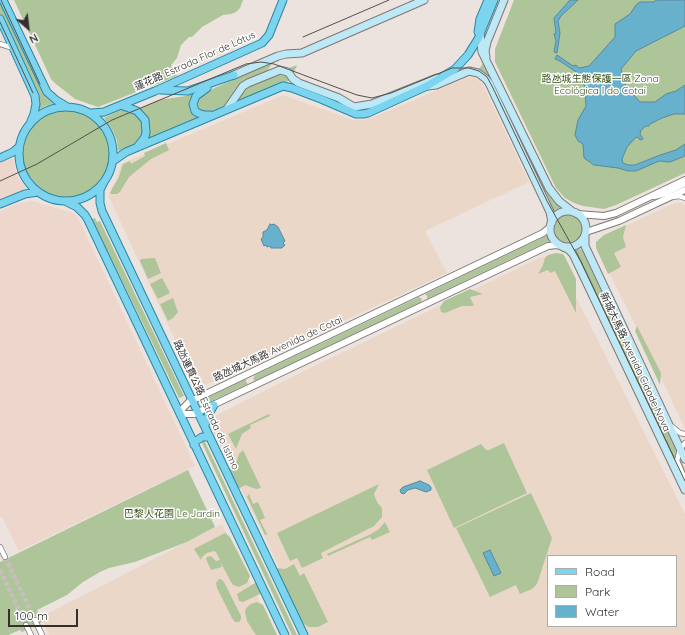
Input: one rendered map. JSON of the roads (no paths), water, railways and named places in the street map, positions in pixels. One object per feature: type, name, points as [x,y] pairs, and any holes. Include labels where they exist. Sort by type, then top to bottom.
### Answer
[{"type":"main road","points":[[3,0],[47,92],[56,100],[68,106],[80,108],[91,113],[100,120],[110,135],[114,150],[113,161],[108,176],[104,182],[87,197],[65,201]]},
{"type":"main road","name":"蓮花路 Estrada Flor de Lótus","points":[[91,113],[104,112],[122,105],[264,42],[269,36],[283,0]]},
{"type":"main road","points":[[427,86],[436,85],[469,71],[478,73],[486,79],[550,212],[553,238],[562,246],[574,247],[582,241],[586,234],[585,221],[559,201],[549,188],[481,48],[479,37],[480,19],[488,0]]},
{"type":"main road","points":[[113,161],[121,154],[281,86],[285,86],[321,99],[356,114],[363,114],[427,86],[450,72],[468,55],[479,37],[494,0]]},
{"type":"main road","points":[[490,68],[486,56],[486,47],[504,0]]},
{"type":"main road","points":[[214,114],[204,115],[198,113],[194,108],[194,98],[200,92],[278,56],[302,53],[422,1]]},
{"type":"main road","points":[[1,25],[36,100],[34,114],[24,131],[19,147],[19,164],[22,172],[26,180],[38,192],[46,197],[65,201],[77,207],[88,220],[285,635]]},
{"type":"main road","points":[[227,109],[243,86],[280,70],[288,72],[293,79],[299,83],[339,98],[354,107],[372,104],[438,77],[443,77]]},
{"type":"main road","points":[[156,91],[188,91],[234,75]]},
{"type":"main road","points":[[122,105],[137,111],[145,120],[147,127],[145,137],[135,148]]},
{"type":"main road","points":[[31,121],[50,109],[68,106]]},
{"type":"main road","points":[[0,158],[13,152],[19,147]]},
{"type":"main road","name":"路氹連貫公路 Estrada do Istmo","points":[[104,182],[100,190],[100,204],[102,211],[304,635]]},
{"type":"main road","points":[[0,204],[25,194],[38,192]]},
{"type":"main road","points":[[551,225],[554,218],[563,212],[575,213]]},
{"type":"main road","name":"新城大馬路 Avenida Cidade Nova","points":[[586,234],[585,246],[685,459]]},
{"type":"main road","name":"新城大馬路 Avenida Cidade Nova","points":[[562,246],[573,254],[685,490]]},
{"type":"main road","points":[[205,427],[206,419],[214,405]]},
{"type":"main road","points":[[194,445],[202,437],[210,437]]},
{"type":"street","points":[[0,44],[13,48]]},
{"type":"street","points":[[575,213],[604,216],[616,213],[685,180]]},
{"type":"street","points":[[644,200],[663,195],[685,184]]},
{"type":"street","points":[[586,234],[619,221],[685,190]]},
{"type":"street","points":[[668,198],[679,196],[685,198]]},
{"type":"street","name":"路氹城大馬路 Avenida de Cotai","points":[[180,414],[185,405],[192,401],[544,233],[551,225]]},
{"type":"street","points":[[180,414],[187,415],[214,405],[548,246],[562,246]]},
{"type":"street","points":[[418,293],[423,297],[424,305]]},
{"type":"street","points":[[249,374],[249,382],[254,386]]},
{"type":"street","points":[[666,421],[680,433],[685,434]]},
{"type":"street","points":[[685,443],[680,449],[677,461],[685,479]]},
{"type":"street","points":[[0,547],[5,557]]},
{"type":"street","points":[[35,620],[42,635]]},
{"type":"street","points":[[26,625],[31,635]]},
{"type":"water","points":[[570,0],[578,0],[561,16],[558,21],[560,33],[557,53],[554,52],[556,41],[554,34],[556,33],[554,18]]},
{"type":"water","points":[[657,0],[685,0],[685,26],[636,51],[621,69],[626,86],[640,102],[655,102],[666,94],[676,91],[685,85],[685,114],[674,114],[646,126],[641,130],[640,134],[643,139],[640,140],[636,137],[627,147],[622,159],[623,163],[635,165],[676,150],[685,144],[685,156],[670,162],[659,161],[636,171],[594,165],[584,158],[583,144],[578,141],[575,135],[578,120],[586,106],[585,89],[582,76],[555,59],[557,55],[573,66],[576,65],[579,68],[589,66],[615,37],[615,24],[630,14],[640,2],[653,2]]},
{"type":"water","points":[[270,224],[274,224],[278,227],[285,241],[283,243],[285,245],[282,248],[271,248],[270,246],[267,247],[266,245],[264,246],[261,239],[263,237],[263,232],[267,230]]},
{"type":"water","points":[[420,481],[429,485],[431,490],[426,492],[415,488],[408,490],[404,494],[401,493],[400,490],[403,487]]},
{"type":"water","points":[[490,550],[501,573],[494,576],[483,553]]},
{"type":"tunnel","points":[[5,557],[35,620]]},
{"type":"tunnel","points":[[0,570],[26,625]]},
{"type":"tram line","points":[[1,0],[40,84]]},
{"type":"tram line","points":[[303,37],[389,0]]},
{"type":"tram line","points":[[0,22],[33,93]]},
{"type":"tram line","points":[[0,181],[37,164],[112,120],[246,64],[261,62],[274,64],[357,95],[372,98],[391,93],[452,68],[469,68],[479,71],[487,77],[492,86],[547,201],[581,262],[685,481]]},
{"type":"park label","name":"路氹城生態保護一區 Zona Ecológica I do Cotai","points":[[600,84]]},
{"type":"park label","name":"巴黎人花園 Le Jardin","points":[[172,514]]}]
